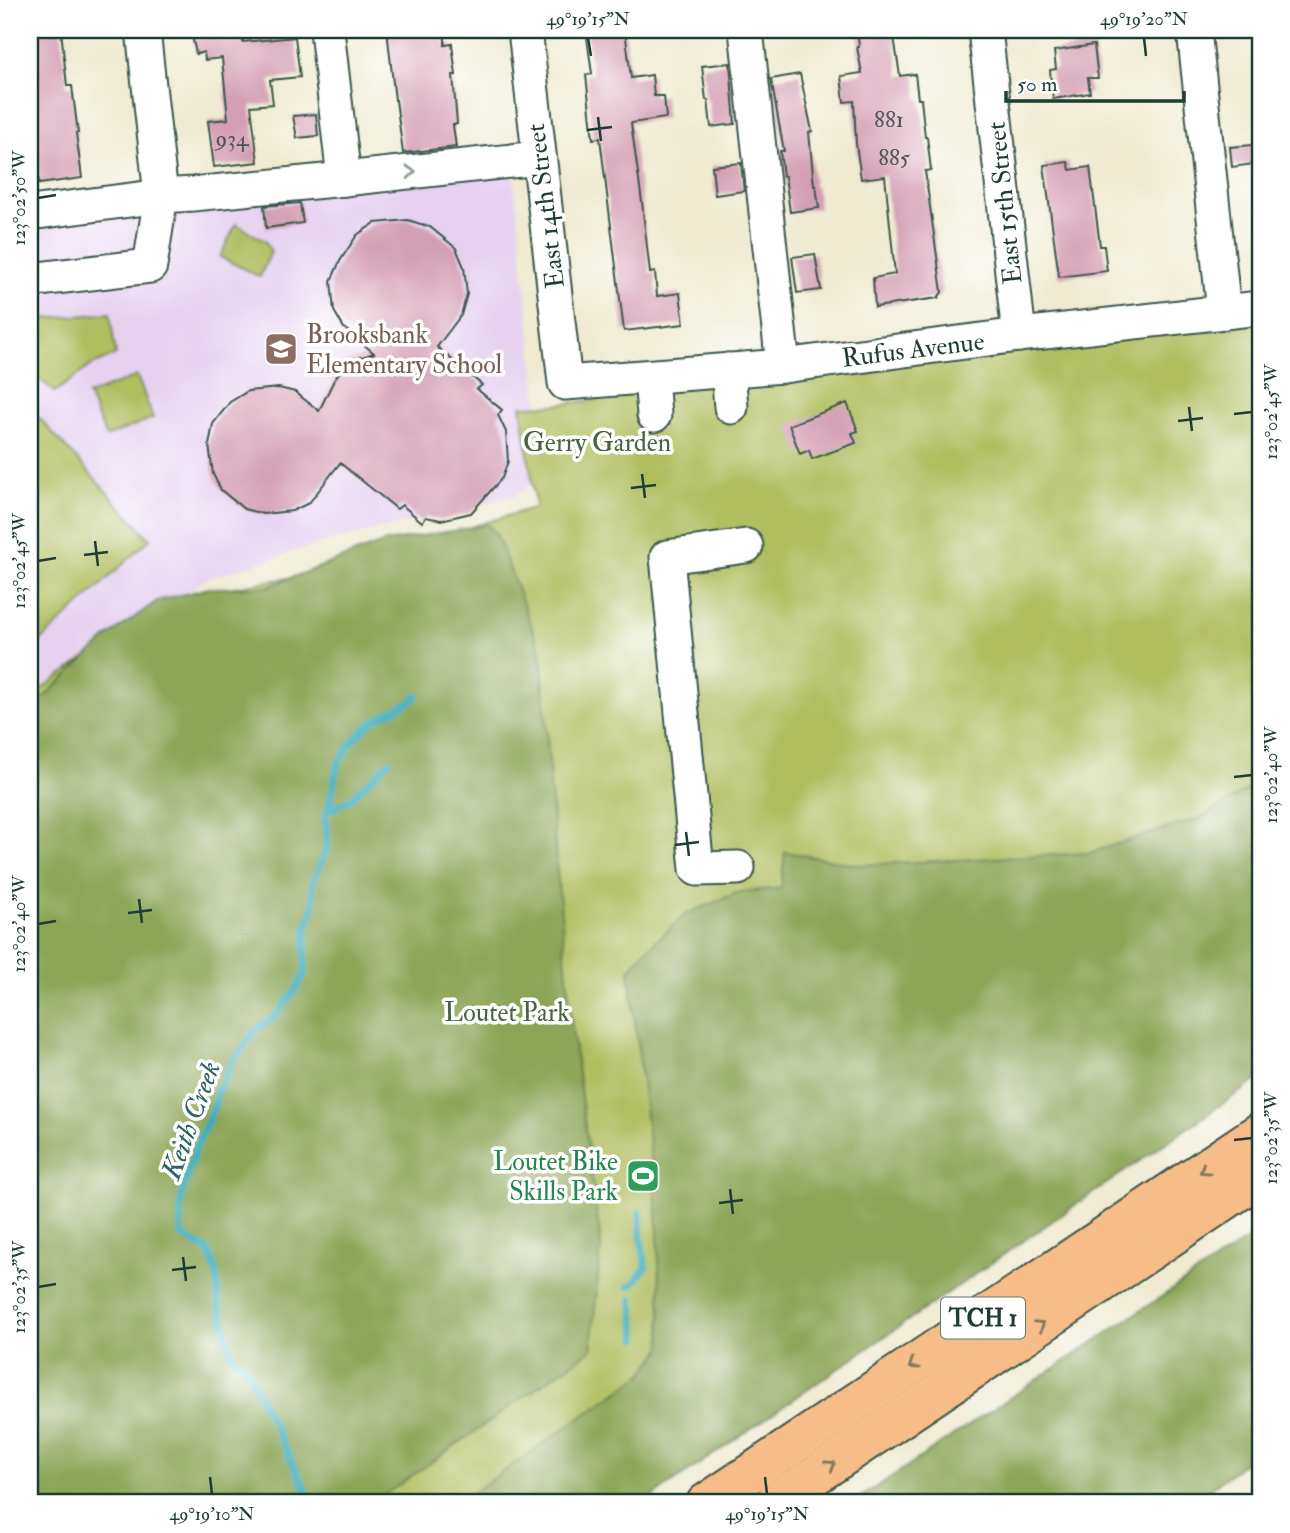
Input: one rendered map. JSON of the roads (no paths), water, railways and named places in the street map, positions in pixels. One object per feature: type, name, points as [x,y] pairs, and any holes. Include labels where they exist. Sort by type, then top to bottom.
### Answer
[{"type":"highway","name":"TCH 1","points":[[706,1503],[1260,1132]]},
{"type":"highway","name":"TCH 1","points":[[774,1503],[1260,1177]]},
{"type":"street","points":[[30,280],[150,267],[161,196],[143,30]]},
{"type":"street","points":[[327,30],[344,179]]},
{"type":"street","name":"East 14th Street","points":[[525,30],[565,383]]},
{"type":"street","points":[[746,30],[783,366]]},
{"type":"street","name":"East 15th Street","points":[[985,30],[1019,335]]},
{"type":"street","points":[[1194,30],[1224,312]]},
{"type":"street","points":[[30,213],[161,196],[539,158]]},
{"type":"street","name":"Rufus Avenue","points":[[565,383],[783,366],[1019,335],[1260,308]]},
{"type":"street","points":[[728,370],[732,407]]},
{"type":"street","points":[[651,377],[654,415]]},
{"type":"street","points":[[738,868],[697,869],[667,557],[746,546]]},
{"type":"waterway","name":"Keith Creek","points":[[313,1503],[248,1371],[232,1356],[218,1301],[217,1275],[208,1250],[182,1236],[182,1194],[195,1150],[215,1104],[217,1089],[220,1088],[231,1063],[256,1030],[273,1018],[293,994],[305,974],[306,931],[314,903],[312,885],[326,850],[325,815],[338,763],[352,742],[373,721],[417,696]]},
{"type":"waterway","points":[[328,811],[348,801],[389,762]]},
{"type":"waterway","points":[[629,1286],[646,1267],[640,1212]]},
{"type":"waterway","points":[[632,1299],[637,1338]]},
{"type":"place","name":"Brooksbank Elementary School","points":[[281,349]]},
{"type":"place","name":"Loutet Bike Skills Park","points":[[643,1176]]},
{"type":"park label","name":"Gerry Garden","points":[[597,442]]},
{"type":"park label","name":"Loutet Park","points":[[507,1012]]}]
